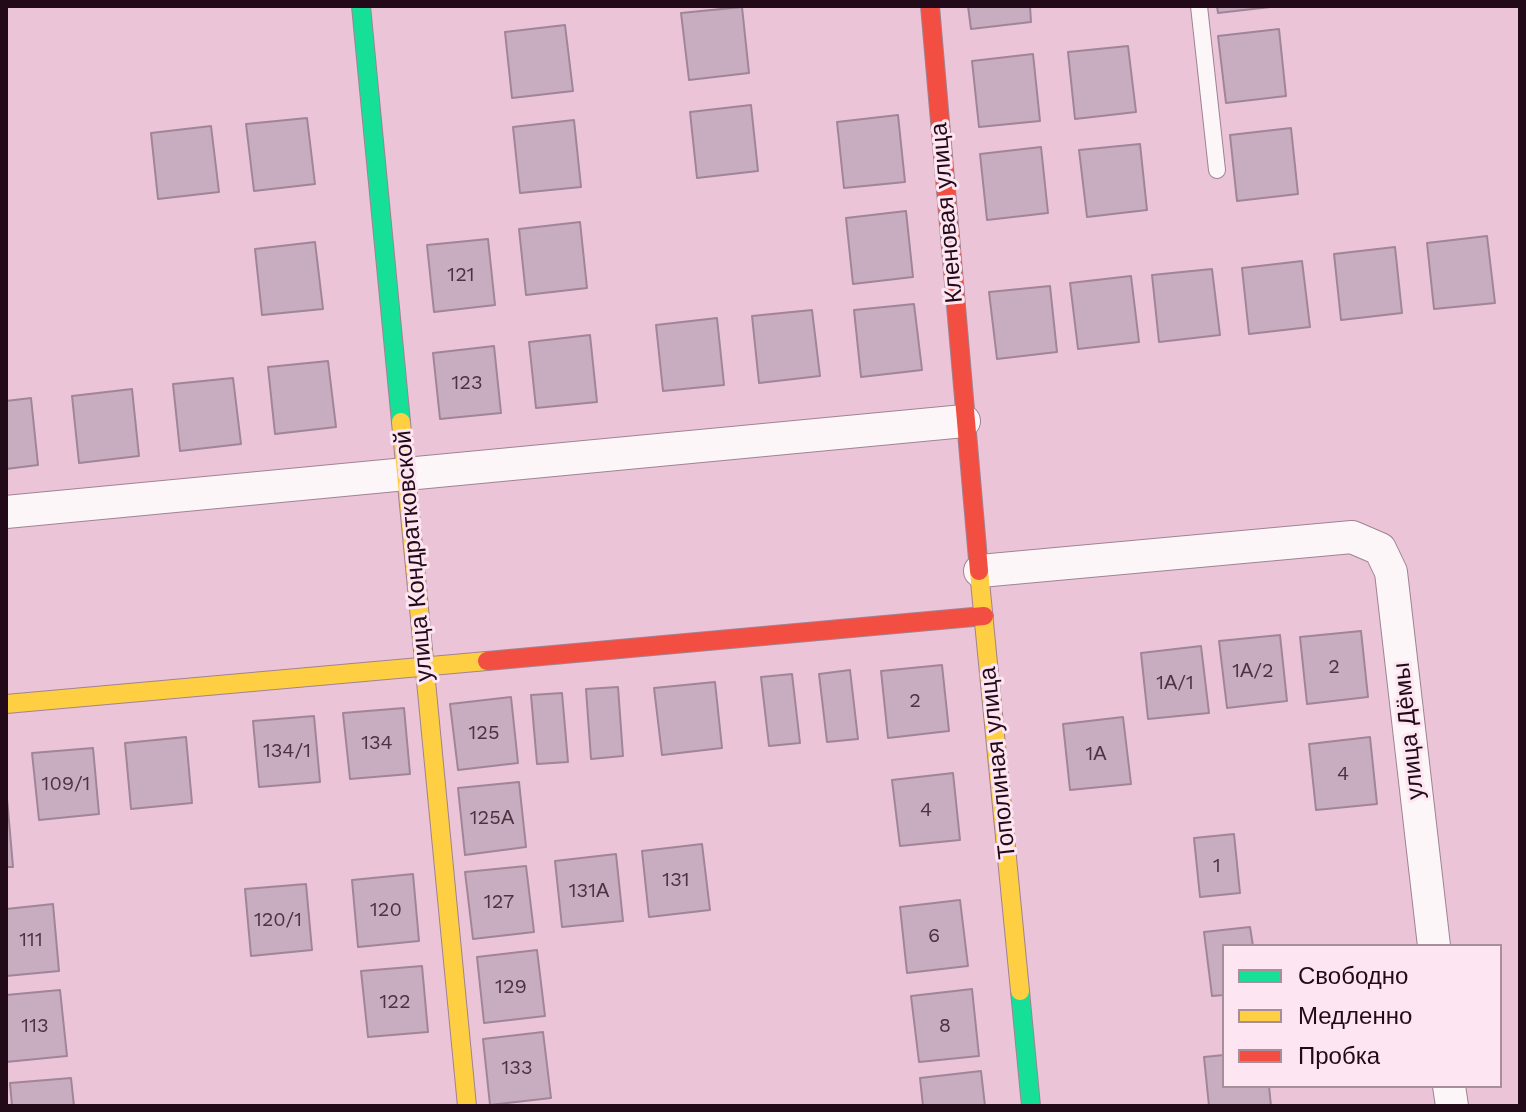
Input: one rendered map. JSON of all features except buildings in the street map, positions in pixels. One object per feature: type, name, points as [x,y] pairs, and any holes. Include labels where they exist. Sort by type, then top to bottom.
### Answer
[{"type":"street","name":"улица Кондратковской","points":[[361,6],[467,1106]]},
{"type":"street","name":"Кленовая улица","points":[[930,6],[964,421]]},
{"type":"street","points":[[6,512],[964,421]]},
{"type":"street","name":"Тополиная улица","points":[[964,421],[1031,1106]]},
{"type":"street","name":"улица Дёмы","points":[[980,571],[1352,537],[1380,549],[1391,572],[1434,944]]},
{"type":"street","points":[[6,704],[984,616]]},
{"type":"lane","points":[[1199,6],[1217,170]]},
{"type":"traffic: fast","points":[[361,6],[401,422]]},
{"type":"traffic: fast","points":[[1020,991],[1031,1106]]},
{"type":"traffic: slow","points":[[401,422],[467,1106]]},
{"type":"traffic: slow","points":[[979,571],[1020,991]]},
{"type":"traffic: slow","points":[[6,704],[487,661]]},
{"type":"traffic: jam","points":[[930,6],[979,571]]},
{"type":"traffic: jam","points":[[487,661],[984,616]]}]
